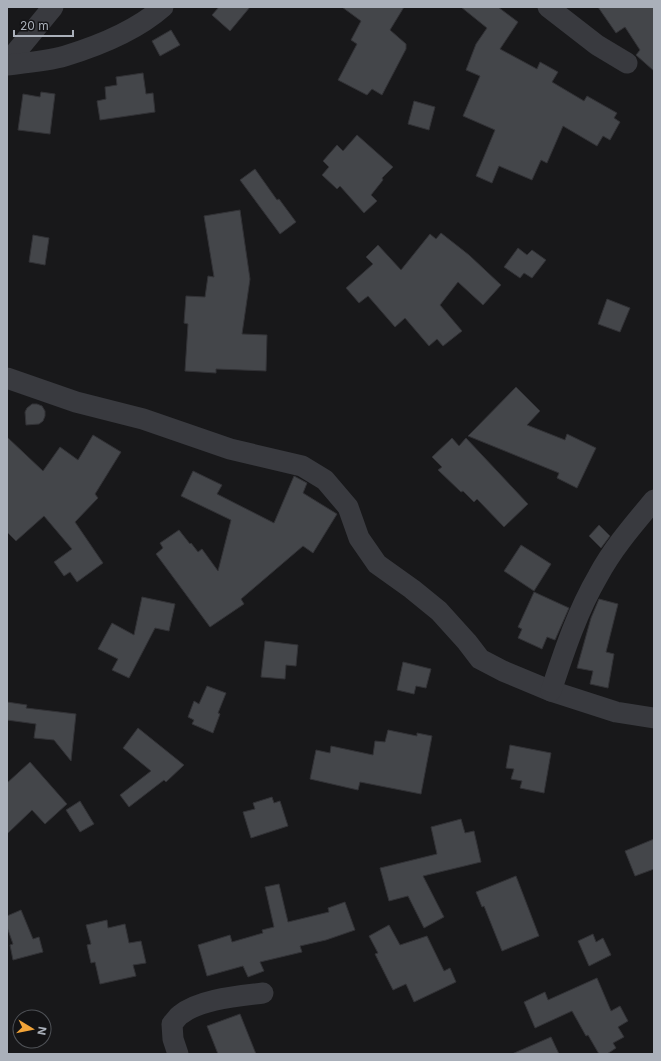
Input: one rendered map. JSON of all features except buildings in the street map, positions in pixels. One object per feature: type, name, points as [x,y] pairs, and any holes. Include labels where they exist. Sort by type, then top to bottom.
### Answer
[{"type":"street","points":[[7,64],[53,7]]},
{"type":"street","points":[[7,64],[64,56],[118,36],[157,13],[163,7]]},
{"type":"street","points":[[548,7],[597,45],[627,63]]},
{"type":"street","points":[[7,378],[76,402],[143,419],[230,449],[302,466],[325,480],[348,508],[359,538],[377,564],[412,589],[439,611],[480,659],[503,671],[551,691],[616,712],[654,718]]},
{"type":"street","points":[[551,691],[570,637],[598,576],[623,536],[654,500]]},
{"type":"street","points":[[178,1054],[173,1039],[172,1024],[181,1014],[195,1006],[222,998],[263,994]]}]
